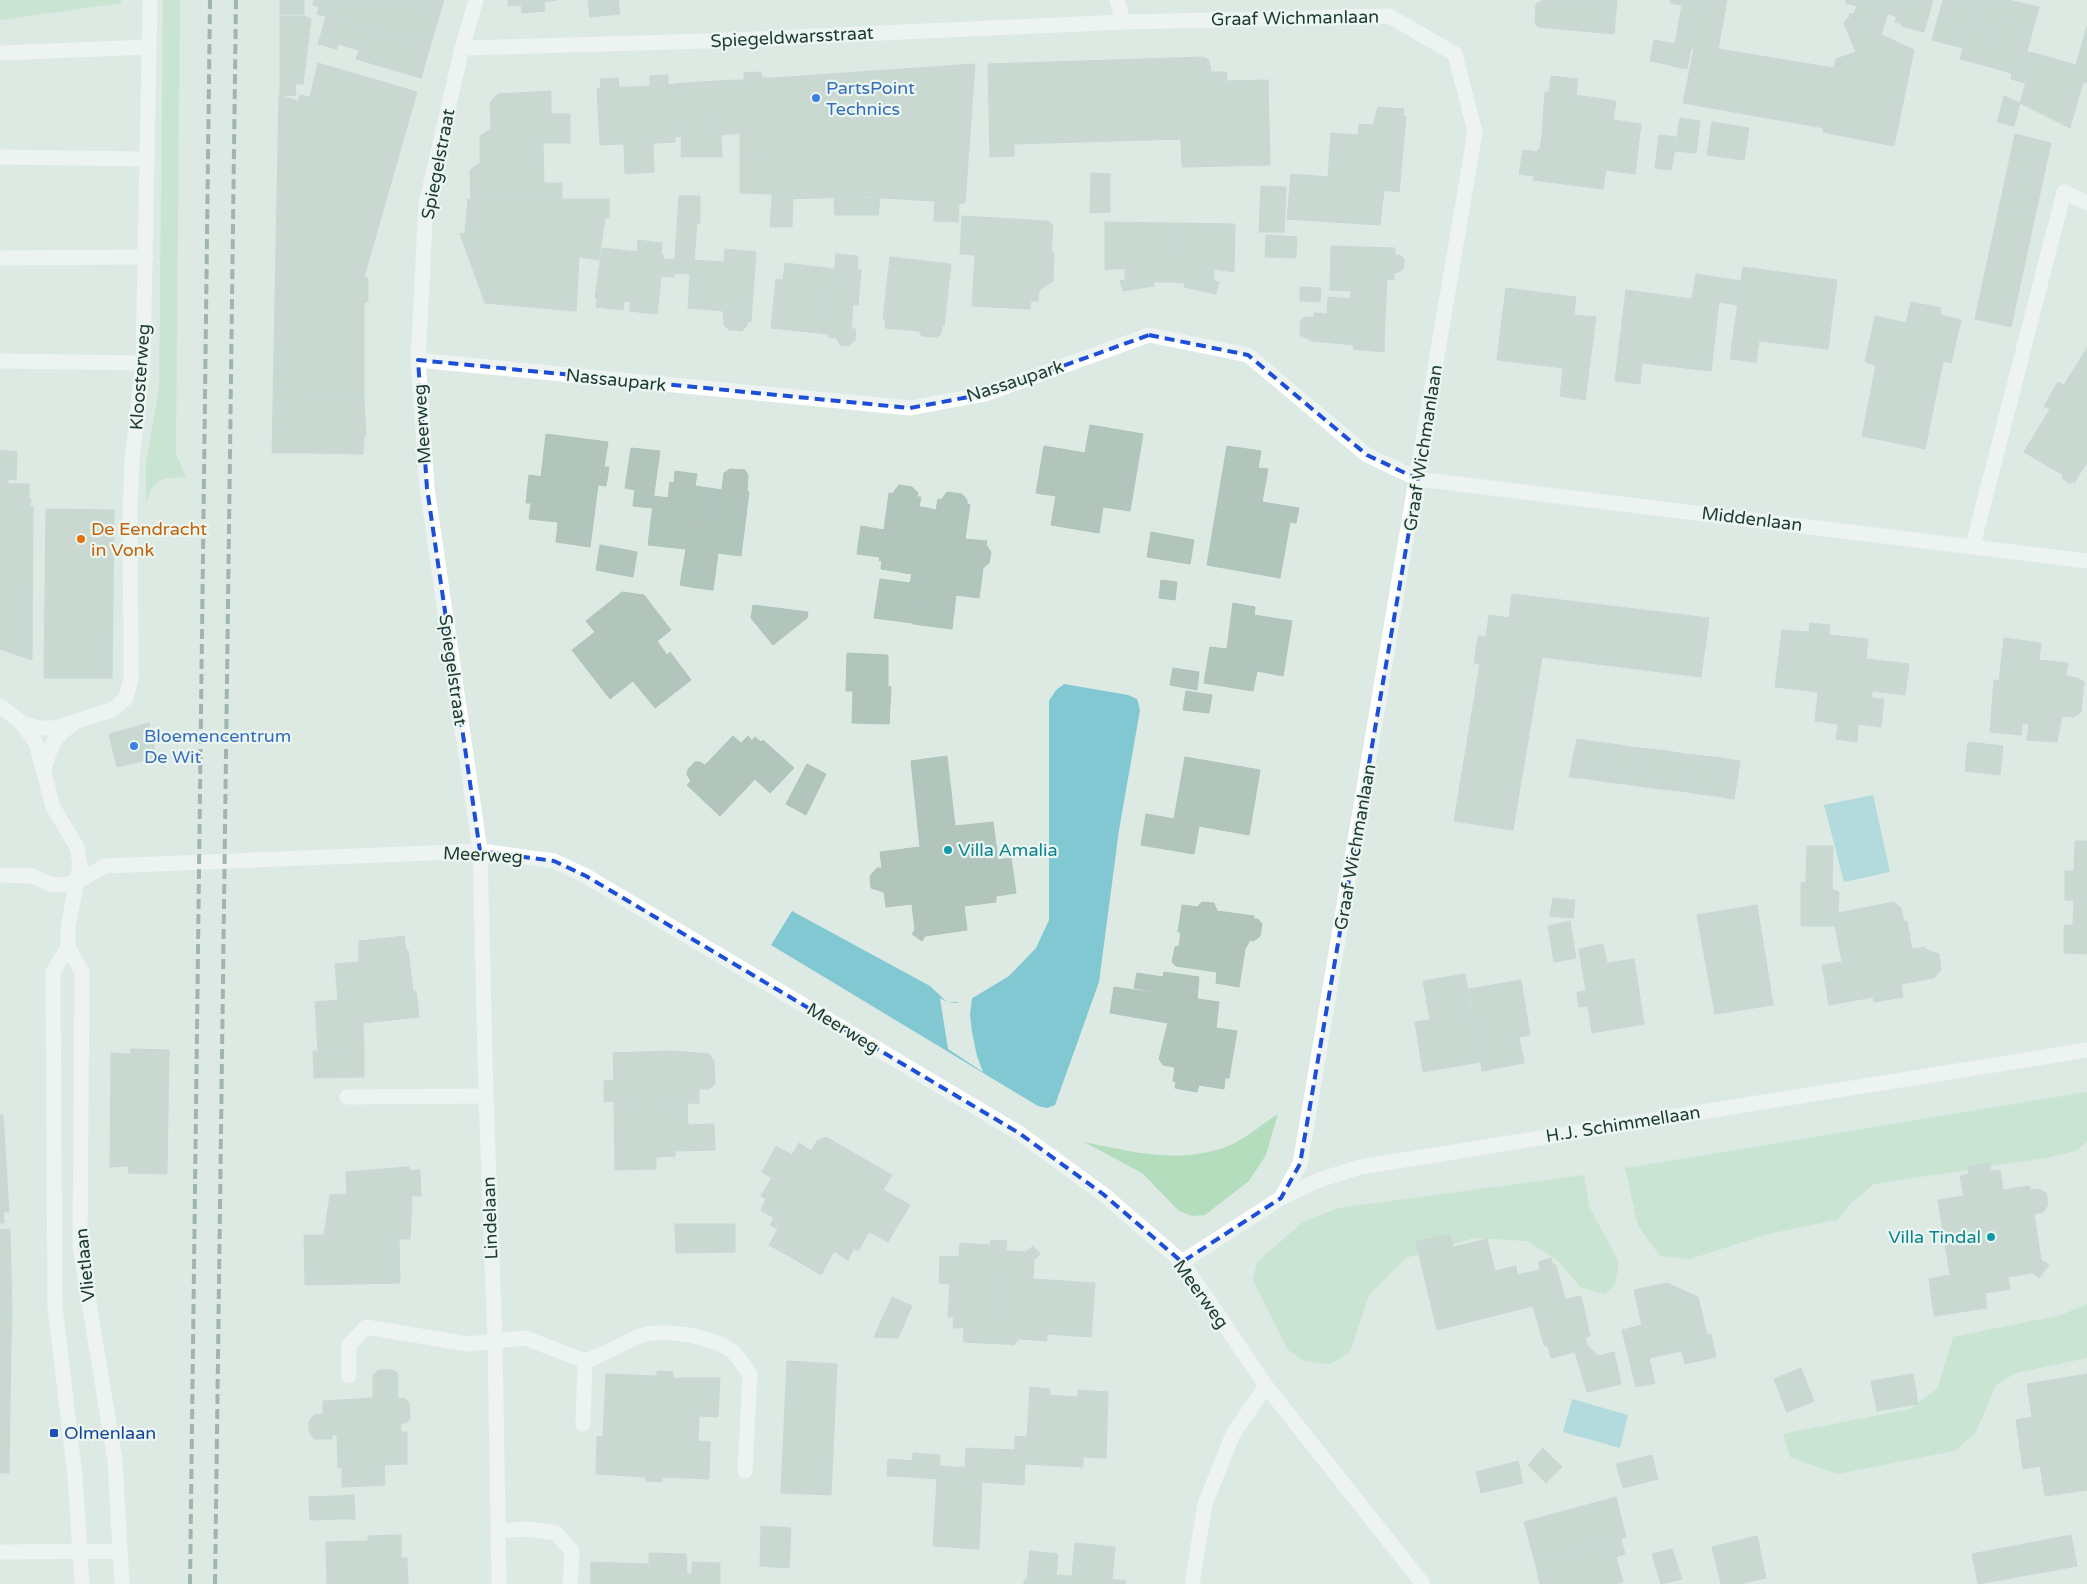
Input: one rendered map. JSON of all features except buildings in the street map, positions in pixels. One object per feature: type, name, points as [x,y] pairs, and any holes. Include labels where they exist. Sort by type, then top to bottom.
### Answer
[{"type":"street","name":"Kloosterweg","points":[[22,723],[38,728],[55,728],[112,710],[126,698],[131,679],[132,470],[143,363],[150,0]]},
{"type":"street","name":"Spiegelstraat","points":[[418,360],[426,204],[462,48],[476,0]]},
{"type":"street","points":[[1117,0],[1123,22]]},
{"type":"street","name":"Graaf Wichmanlaan","points":[[1123,22],[1389,16],[1455,54],[1475,132],[1418,479],[1300,1164],[1281,1198]]},
{"type":"street","name":"Spiegeldwarsstraat","points":[[462,48],[716,40],[1123,22]]},
{"type":"street","points":[[0,53],[149,47]]},
{"type":"street","points":[[0,157],[147,159]]},
{"type":"street","points":[[1973,545],[2064,192],[2087,203]]},
{"type":"street","points":[[0,258],[146,257]]},
{"type":"street","name":"Nassaupark","points":[[418,360],[910,408],[985,394],[1149,335],[1248,355],[1367,454],[1418,479]]},
{"type":"street","name":"Meerweg","points":[[418,360],[427,488]]},
{"type":"street","points":[[0,361],[143,363]]},
{"type":"street","name":"Middenlaan","points":[[1418,479],[1973,545],[2087,561]]},
{"type":"street","name":"Spiegelstraat","points":[[427,488],[480,851]]},
{"type":"street","points":[[0,706],[22,723]]},
{"type":"street","name":"Kloosterweg","points":[[44,768],[58,734],[78,721]]},
{"type":"street","name":"Vlietlaan","points":[[22,723],[36,743],[53,807],[77,847],[80,865],[68,927],[68,947],[82,972],[80,1247],[115,1461],[122,1584]]},
{"type":"street","name":"Meerweg","points":[[77,882],[105,866],[414,852],[480,851],[554,861],[586,876],[1019,1132],[1103,1194],[1182,1262],[1266,1386],[1423,1584]]},
{"type":"street","name":"Lindelaan","points":[[480,851],[495,1342],[499,1584]]},
{"type":"street","points":[[0,874],[33,876],[49,884],[62,885],[77,882]]},
{"type":"street","name":"Vlietlaan","points":[[68,947],[53,972],[55,1307],[75,1476],[82,1584]]},
{"type":"street","name":"H.J. Schimmellaan","points":[[1182,1262],[1281,1198],[1319,1180],[1360,1166],[2087,1050]]},
{"type":"street","points":[[347,1097],[486,1096]]},
{"type":"street","points":[[349,1376],[349,1345],[366,1327],[468,1344],[525,1338],[585,1361],[609,1353],[639,1336],[675,1333],[707,1340],[733,1352],[750,1374],[745,1471]]},
{"type":"street","points":[[583,1424],[585,1361]]},
{"type":"street","points":[[1192,1584],[1205,1504],[1233,1434],[1266,1386]]},
{"type":"street","points":[[498,1531],[528,1529],[556,1533],[572,1551],[570,1584]]},
{"type":"street","points":[[0,1552],[120,1551]]},
{"type":"highlighted area","points":[[1149,335],[1248,355],[1367,455],[1418,479],[1300,1164],[1281,1198],[1182,1262],[1103,1194],[1019,1133],[586,876],[554,861],[480,851],[427,488],[418,360],[910,408],[985,394]]},
{"type":"green space","points":[[0,0],[121,0],[121,3],[0,20]]},
{"type":"green space","points":[[163,0],[180,0],[176,453],[186,478],[171,478],[160,481],[152,488],[146,503],[146,462],[159,389]]},
{"type":"green space","points":[[2087,1092],[2087,1142],[2076,1151],[2046,1158],[1874,1184],[1852,1202],[1837,1220],[1768,1234],[1690,1259],[1660,1256],[1638,1226],[1625,1168]]},
{"type":"green space","points":[[1278,1114],[1266,1155],[1249,1181],[1205,1215],[1192,1216],[1179,1211],[1142,1173],[1084,1142],[1155,1155],[1190,1155],[1208,1152],[1233,1144]]},
{"type":"green space","points":[[1584,1175],[1589,1206],[1619,1262],[1615,1285],[1605,1294],[1581,1288],[1559,1262],[1528,1241],[1474,1238],[1406,1258],[1369,1295],[1350,1352],[1331,1364],[1304,1361],[1288,1350],[1253,1280],[1257,1262],[1303,1222],[1338,1208]]},
{"type":"green space","points":[[2087,1304],[2087,1358],[2016,1373],[1996,1385],[1976,1432],[1955,1451],[1837,1474],[1790,1457],[1783,1434],[1910,1409],[1937,1389],[1953,1337],[2061,1315]]},
{"type":"water","points":[[1064,684],[1128,695],[1137,699],[1140,710],[1119,830],[1099,982],[1055,1105],[1047,1108],[1038,1106],[771,945],[792,911],[930,986],[947,1002],[966,1002],[1009,976],[1036,948],[1049,920],[1049,701],[1056,690]]},
{"type":"water","points":[[1873,795],[1890,872],[1844,882],[1824,805]]},
{"type":"water","points":[[1572,1399],[1628,1415],[1620,1448],[1563,1432]]},
{"type":"pier","points":[[940,998],[947,1002],[956,1003],[972,998],[970,1014],[972,1032],[977,1056],[983,1072],[948,1049]]},
{"type":"railway","points":[[190,1584],[210,0]]},
{"type":"railway","points":[[215,1584],[236,0]]},
{"type":"place","name":"PartsPoint Technics","points":[[816,98]]},
{"type":"place","name":"De Eendracht in Vonk","points":[[81,539]]},
{"type":"place","name":"Bloemencentrum De Wit","points":[[134,746]]},
{"type":"place","name":"Villa Amalia","points":[[948,850]]},
{"type":"place","name":"Villa Tindal","points":[[1991,1237]]},
{"type":"place","name":"Olmenlaan","points":[[54,1433]]}]
